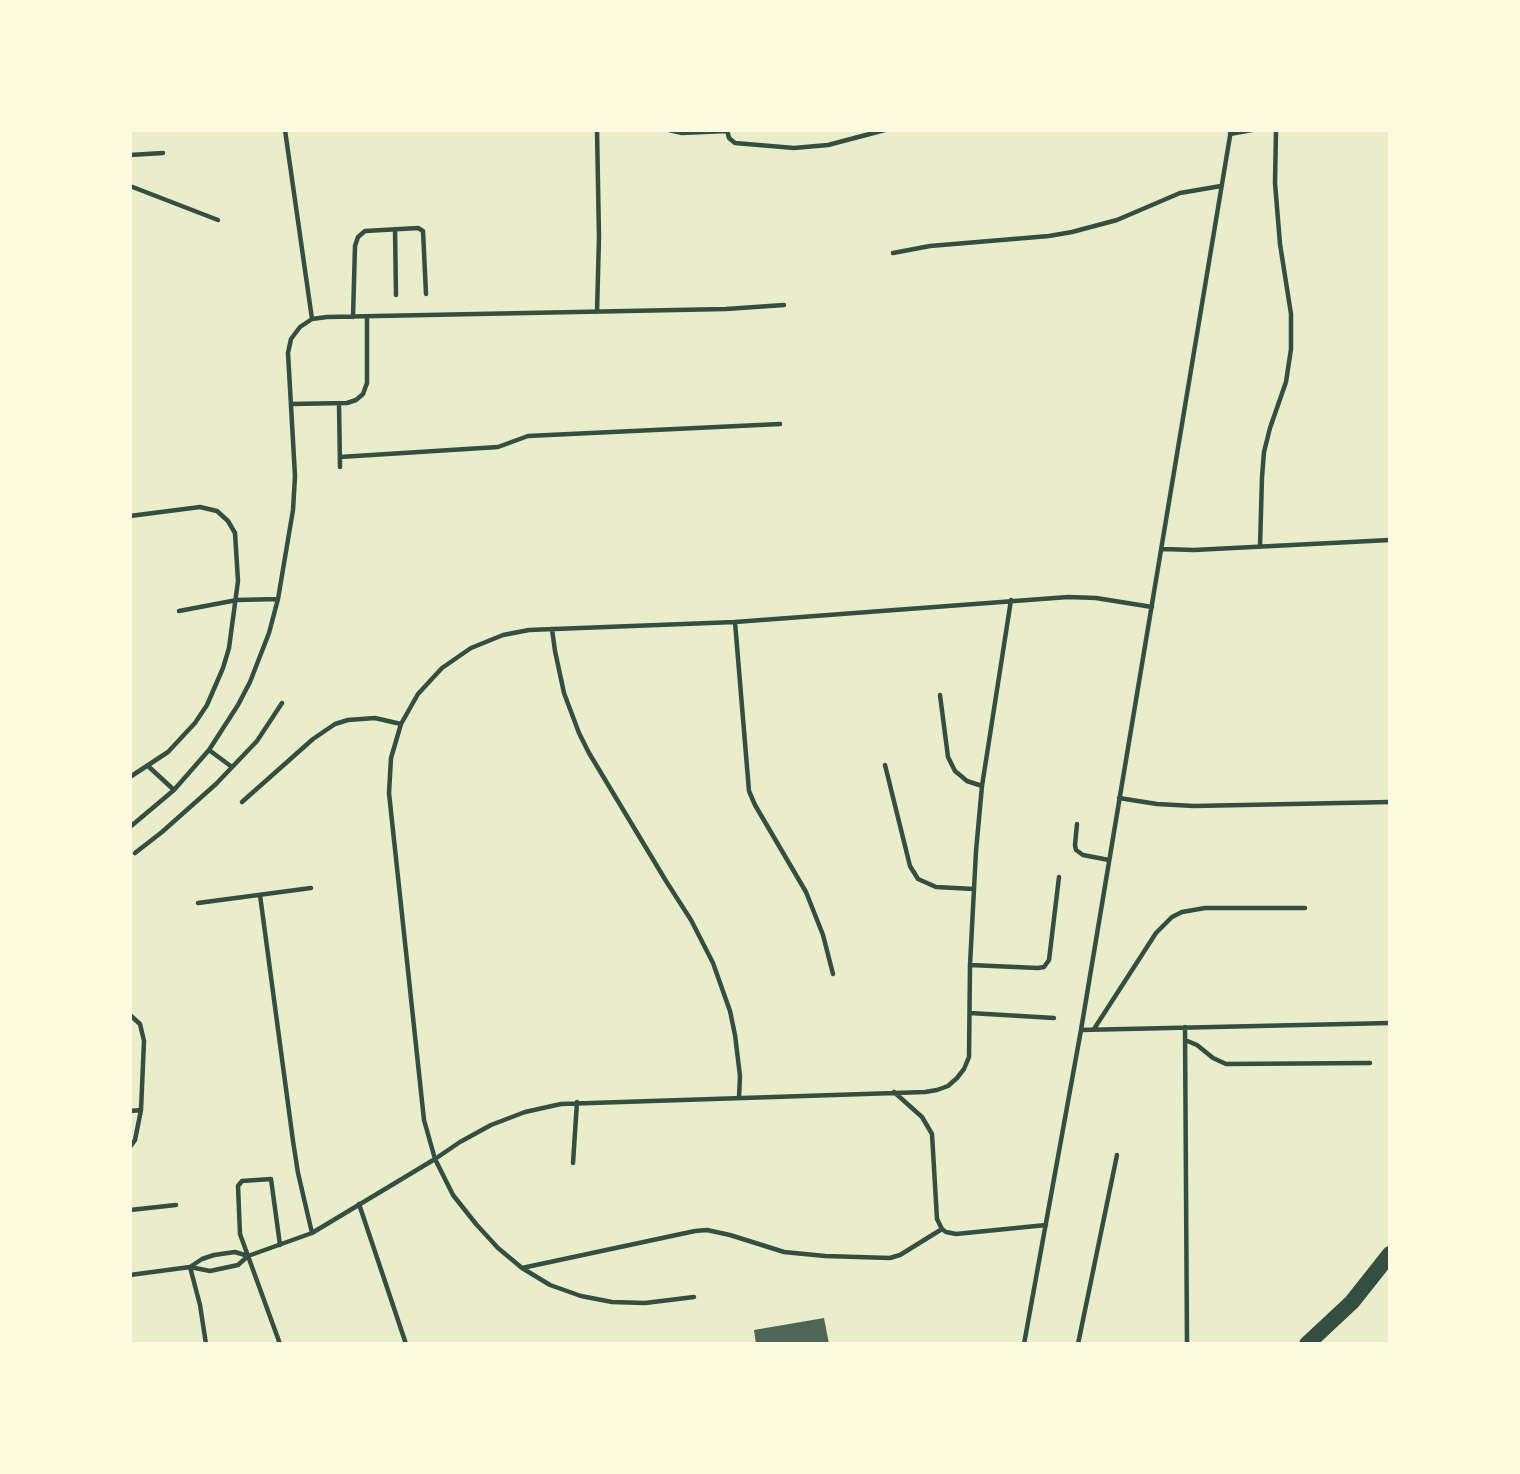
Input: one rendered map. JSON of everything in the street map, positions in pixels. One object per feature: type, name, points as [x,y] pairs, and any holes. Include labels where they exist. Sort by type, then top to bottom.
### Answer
[{"type":"highway","points":[[1307,1344],[1352,1302],[1389,1254]]},
{"type":"lane","points":[[285,130],[312,319]]},
{"type":"lane","points":[[597,130],[599,237],[597,312]]},
{"type":"lane","points":[[669,130],[682,133],[727,131],[729,138],[735,143],[794,148],[828,145],[885,130]]},
{"type":"lane","points":[[1024,1344],[1082,1030],[1231,132],[1252,130]]},
{"type":"lane","points":[[1260,547],[1264,452],[1286,382],[1291,349],[1291,314],[1280,244],[1275,183],[1276,130]]},
{"type":"lane","points":[[130,155],[163,153]]},
{"type":"lane","points":[[130,186],[218,220]]},
{"type":"lane","points":[[893,254],[930,246],[1072,232],[1117,220],[1180,193],[1221,186]]},
{"type":"lane","points":[[353,317],[356,241],[365,231],[418,228],[424,234],[426,294]]},
{"type":"lane","points":[[395,229],[396,295]]},
{"type":"lane","points":[[130,827],[174,790],[209,750],[250,682],[269,633],[278,599],[294,494],[288,353],[291,339],[300,327],[312,319],[353,317],[726,309],[784,305]]},
{"type":"lane","points":[[291,404],[339,403],[356,400],[366,389],[367,317]]},
{"type":"lane","points":[[339,403],[340,467]]},
{"type":"lane","points":[[340,457],[502,447],[521,437],[528,436],[780,424]]},
{"type":"lane","points":[[130,516],[200,507],[217,511],[224,516],[235,532],[237,557],[237,600],[233,628],[223,668],[207,705],[168,753],[130,777]]},
{"type":"lane","points":[[1163,549],[1188,550],[1389,540]]},
{"type":"lane","points":[[694,1297],[645,1303],[612,1302],[560,1289],[522,1268],[498,1248],[453,1194],[435,1159],[424,1120],[389,793],[391,758],[401,724],[418,693],[442,668],[471,648],[503,635],[529,630],[735,622],[1068,597],[1115,600],[1152,607]]},
{"type":"lane","points":[[179,611],[237,600],[278,599]]},
{"type":"lane","points":[[130,1275],[190,1267],[203,1271],[216,1270],[238,1265],[248,1256],[312,1233],[460,1142],[491,1125],[525,1112],[577,1102],[894,1092],[937,1090],[948,1086],[964,1069],[969,1057],[970,965],[982,786],[1011,600]]},
{"type":"lane","points":[[735,622],[749,791],[806,892],[823,935],[833,974]]},
{"type":"lane","points":[[552,629],[559,672],[579,733],[691,920],[713,963],[735,1035],[740,1076],[739,1097]]},
{"type":"lane","points":[[940,695],[948,757],[955,771],[967,781],[982,786]]},
{"type":"lane","points":[[135,853],[189,810],[232,767],[257,741],[282,703]]},
{"type":"lane","points":[[242,802],[313,739],[335,724],[348,720],[375,718],[401,724]]},
{"type":"lane","points":[[209,750],[232,767]]},
{"type":"lane","points":[[885,765],[910,866],[918,879],[936,887],[974,889]]},
{"type":"lane","points":[[148,766],[174,790]]},
{"type":"lane","points":[[1119,798],[1157,804],[1194,806],[1389,802]]},
{"type":"lane","points":[[1077,824],[1076,850],[1083,855],[1109,860]]},
{"type":"lane","points":[[970,965],[1044,967],[1048,960],[1059,877]]},
{"type":"lane","points":[[198,903],[311,888]]},
{"type":"lane","points":[[260,895],[293,1141],[312,1233]]},
{"type":"lane","points":[[1094,1029],[1156,933],[1172,917],[1182,912],[1205,908],[1305,909]]},
{"type":"lane","points":[[970,1013],[1054,1018]]},
{"type":"lane","points":[[130,1015],[140,1024],[144,1032],[141,1110],[135,1140],[130,1147]]},
{"type":"lane","points":[[1082,1030],[1389,1023]]},
{"type":"lane","points":[[1185,1027],[1188,1344]]},
{"type":"lane","points":[[1185,1040],[1226,1064],[1370,1063]]},
{"type":"lane","points":[[894,1092],[922,1116],[932,1134],[938,1219],[942,1229],[956,1234],[1046,1225]]},
{"type":"lane","points":[[573,1163],[577,1102]]},
{"type":"lane","points":[[130,1111],[141,1110]]},
{"type":"lane","points":[[1078,1344],[1117,1155]]},
{"type":"lane","points":[[280,1245],[272,1179],[243,1181],[238,1186],[240,1234],[280,1344]]},
{"type":"lane","points":[[359,1204],[406,1344]]},
{"type":"lane","points":[[130,1210],[176,1205]]},
{"type":"lane","points":[[522,1268],[707,1230],[784,1252],[890,1258],[900,1255],[942,1229]]},
{"type":"lane","points":[[190,1267],[214,1255],[235,1252],[248,1256]]},
{"type":"lane","points":[[190,1267],[200,1305],[206,1344]]},
{"type":"building","points":[[824,1318],[829,1344],[756,1344],[754,1330]]}]
